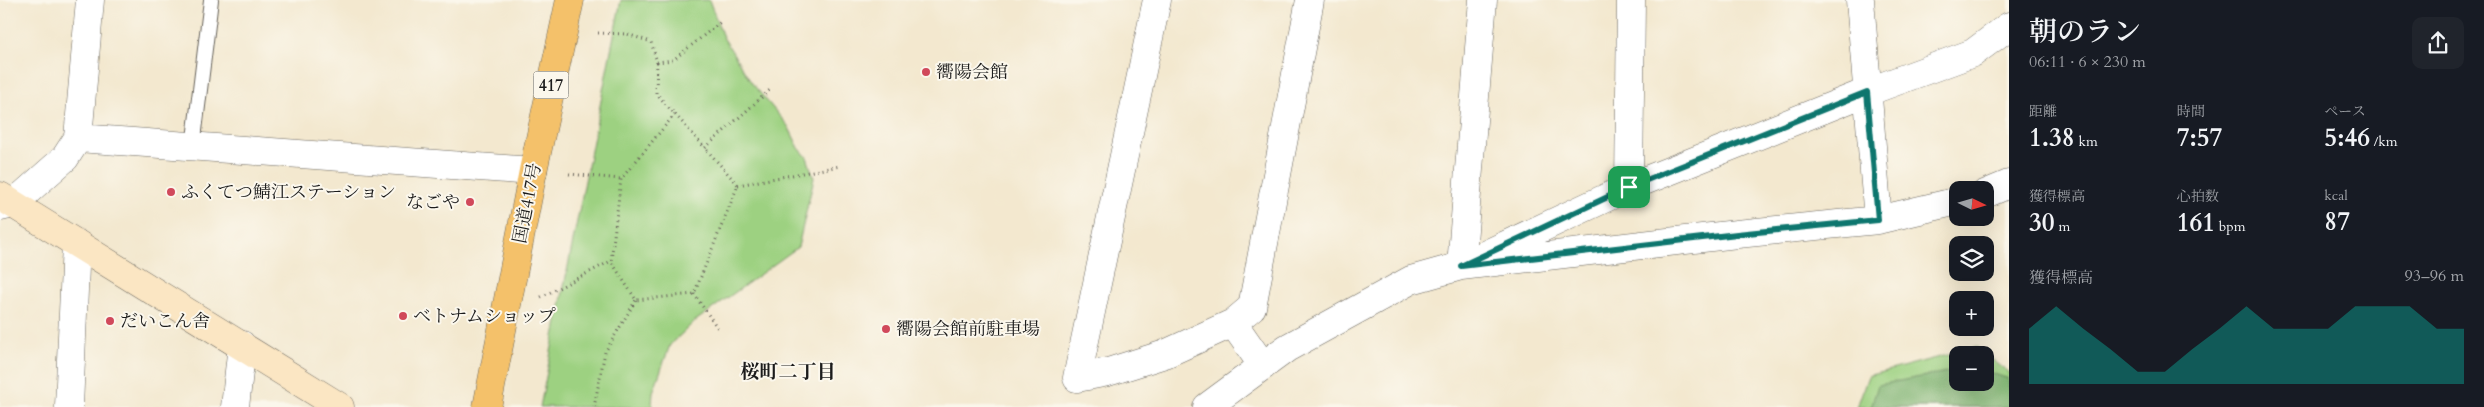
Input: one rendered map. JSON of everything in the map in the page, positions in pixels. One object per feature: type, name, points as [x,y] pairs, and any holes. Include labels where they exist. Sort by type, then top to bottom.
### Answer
[{"type":"highway","name":"国道417号","points":[[487,407],[533,170],[570,0]]},
{"type":"street","points":[[90,0],[78,138],[65,158],[4,202],[76,243],[340,407]]},
{"type":"street","points":[[1157,0],[1077,378],[1108,372],[1165,354],[1233,323],[1252,307],[1310,0]]},
{"type":"street","points":[[1461,266],[1483,0]]},
{"type":"street","points":[[1629,187],[1631,0]]},
{"type":"street","points":[[1860,0],[1878,220]]},
{"type":"street","points":[[1461,266],[1629,187],[1973,52],[2009,26]]},
{"type":"street","points":[[78,138],[533,170]]},
{"type":"street","points":[[1994,190],[2009,184]]},
{"type":"street","points":[[1208,407],[1288,348],[1411,280],[1461,266],[1737,234],[1878,220],[1949,203]]},
{"type":"street","points":[[69,407],[76,243]]},
{"type":"street","points":[[1233,323],[1263,366]]},
{"type":"street","points":[[235,407],[242,345]]},
{"type":"lane","points":[[193,147],[211,0]]},
{"type":"path","points":[[657,62],[673,60],[722,21]]},
{"type":"path","points":[[598,33],[627,34],[651,42],[657,62],[656,93],[738,185]]},
{"type":"path","points":[[705,148],[771,89]]},
{"type":"path","points":[[636,300],[611,261],[621,179],[675,114]]},
{"type":"path","points":[[738,185],[840,166]]},
{"type":"path","points":[[569,174],[621,179]]},
{"type":"path","points":[[694,294],[738,185]]},
{"type":"path","points":[[542,297],[611,261]]},
{"type":"path","points":[[636,300],[694,294]]},
{"type":"path","points":[[694,294],[718,330]]},
{"type":"path","points":[[594,407],[605,352],[636,300]]},
{"type":"green space","points":[[621,0],[709,0],[723,37],[751,82],[788,126],[799,148],[807,157],[814,178],[798,247],[694,322],[670,345],[653,392],[652,407],[540,407]]},
{"type":"green space","points":[[1949,354],[1949,391],[1994,391],[1994,361],[2009,373],[2009,407],[1857,407],[1868,376]]},
{"type":"green space","points":[[1949,372],[1949,391],[1994,391],[1994,374],[2009,379],[2009,407],[1871,407],[1878,385]]},
{"type":"place","name":"嚮陽会館","points":[[926,72]]},
{"type":"place","name":"ふくてつ鯖江ステーション","points":[[171,192]]},
{"type":"place","name":"なごや","points":[[470,202]]},
{"type":"place","name":"ベトナムショップ","points":[[403,316]]},
{"type":"place","name":"だいこん舎","points":[[110,321]]},
{"type":"place","name":"嚮陽会館前駐車場","points":[[886,329]]},
{"type":"district","name":"桜町二丁目","points":[[788,371]]},
{"type":"route","points":[[1867,92],[1878,220],[1737,234],[1461,266],[1629,187],[1867,92]]}]
